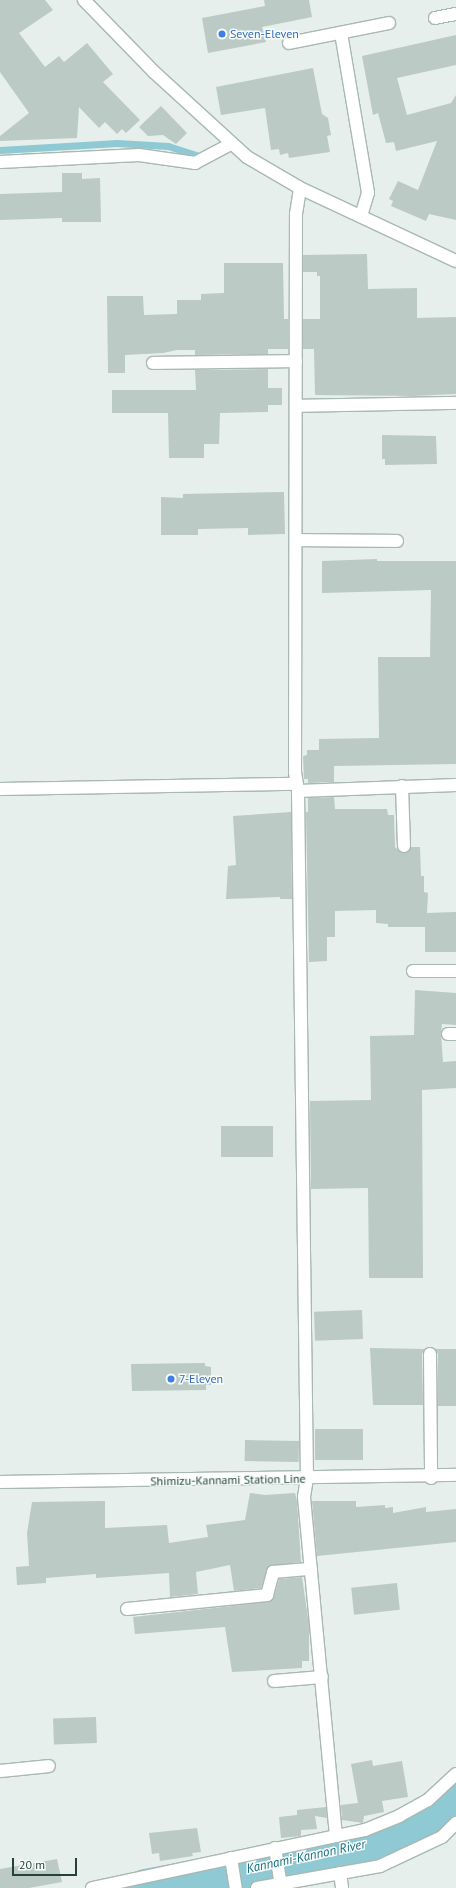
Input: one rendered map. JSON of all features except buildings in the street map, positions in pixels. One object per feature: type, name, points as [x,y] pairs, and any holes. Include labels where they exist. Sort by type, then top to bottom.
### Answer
[{"type":"street","points":[[84,0],[154,72],[230,144],[247,157],[300,188],[456,261]]},
{"type":"street","points":[[435,18],[456,14]]},
{"type":"street","points":[[289,44],[389,23]]},
{"type":"street","points":[[341,33],[368,193],[361,216]]},
{"type":"street","points":[[0,162],[139,155],[195,163],[230,144]]},
{"type":"street","points":[[300,188],[296,214],[296,540],[297,788],[307,1479],[304,1496],[336,1836]]},
{"type":"street","points":[[153,363],[296,361]]},
{"type":"street","points":[[296,406],[456,403]]},
{"type":"street","points":[[296,540],[397,540]]},
{"type":"street","points":[[0,789],[297,788],[456,785]]},
{"type":"street","points":[[402,786],[404,846]]},
{"type":"street","points":[[413,971],[456,971]]},
{"type":"street","points":[[430,1354],[431,1478]]},
{"type":"street","name":"Shimizu-Kannami Station Line","points":[[0,1482],[431,1478],[456,1476]]},
{"type":"street","points":[[126,1609],[267,1595],[274,1572],[311,1569]]},
{"type":"street","points":[[274,1681],[322,1678]]},
{"type":"street","points":[[0,1771],[49,1766]]},
{"type":"street","points":[[92,1888],[276,1851],[365,1830],[399,1816],[428,1800],[456,1774]]},
{"type":"street","points":[[257,1888],[281,1881],[380,1866],[413,1852],[442,1837],[456,1823]]},
{"type":"street","points":[[276,1851],[281,1881]]},
{"type":"street","points":[[232,1860],[236,1887]]},
{"type":"street","points":[[340,1873],[342,1888]]},
{"type":"waterway","points":[[0,150],[117,143],[168,146],[198,156]]},
{"type":"waterway","name":"Kannami-Kannon River","points":[[145,1888],[360,1848],[422,1824],[456,1796]]},
{"type":"place","name":"Seven-Eleven","points":[[222,34]]},
{"type":"place","name":"7-Eleven","points":[[171,1379]]}]
